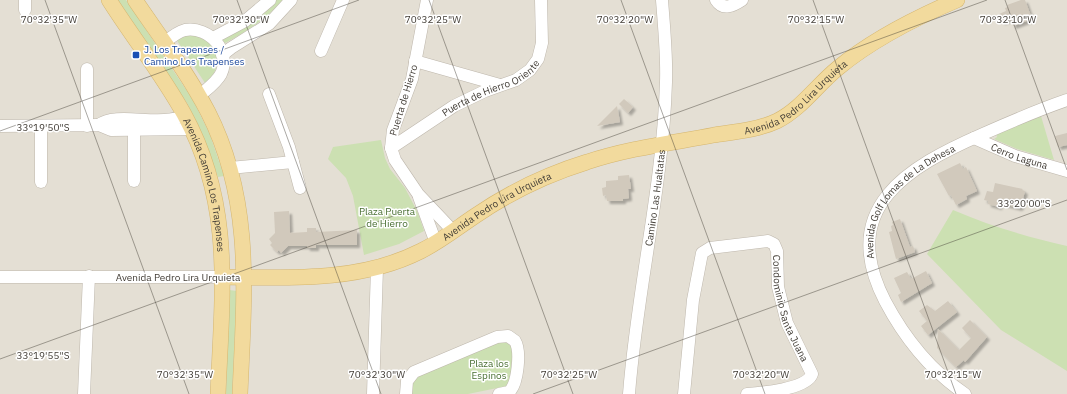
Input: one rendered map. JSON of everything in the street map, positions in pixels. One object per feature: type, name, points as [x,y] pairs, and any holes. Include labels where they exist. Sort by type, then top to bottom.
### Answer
[{"type":"main road","name":"Avenida Camino Los Trapenses","points":[[109,0],[185,115],[203,156],[216,199],[222,244],[223,277],[218,394]]},
{"type":"main road","points":[[135,0],[199,96],[216,131],[230,168],[241,217],[244,277],[240,394]]},
{"type":"main road","name":"Avenida Pedro Lira Urquieta","points":[[223,277],[326,276],[377,268],[405,258],[436,243],[500,200],[550,175],[590,161],[662,144],[757,127],[777,121],[789,114],[836,69],[867,47],[916,19],[957,0]]},
{"type":"street","points":[[213,38],[245,21],[270,0]]},
{"type":"street","points":[[222,55],[269,24],[291,0]]},
{"type":"street","points":[[321,51],[343,0]]},
{"type":"street","name":"Puerta de Hierro","points":[[427,0],[412,79],[393,130],[391,148],[395,160],[418,194],[453,231]]},
{"type":"street","name":"Puerta de Hierro Oriente","points":[[391,148],[454,106],[526,74],[538,59],[542,43],[541,0]]},
{"type":"street","name":"Camino Las Hualtatas","points":[[629,394],[635,332],[653,217],[662,144],[666,81],[662,0]]},
{"type":"street","points":[[716,0],[722,6],[728,7],[742,0]]},
{"type":"street","points":[[164,43],[174,35],[187,30],[203,32],[213,38],[218,44],[223,63],[221,73],[213,84],[199,96]]},
{"type":"street","points":[[415,61],[500,85]]},
{"type":"street","points":[[87,69],[93,126]]},
{"type":"street","points":[[269,94],[293,162],[300,188]]},
{"type":"street","name":"Avenida Golf Lomas de La Dehesa","points":[[965,394],[926,361],[898,324],[874,277],[869,244],[876,213],[883,199],[895,185],[931,159],[974,138],[1067,100]]},
{"type":"street","points":[[134,125],[185,115]]},
{"type":"street","points":[[0,126],[93,126],[110,120],[134,125],[192,129]]},
{"type":"street","points":[[134,125],[134,181]]},
{"type":"street","points":[[41,126],[42,182]]},
{"type":"street","name":"Cerro Laguna","points":[[974,138],[1015,156],[1067,171]]},
{"type":"street","points":[[230,168],[293,162]]},
{"type":"street","name":"Puerta de Hierro","points":[[418,194],[436,243]]},
{"type":"street","name":"Condominio Santa Juana","points":[[684,394],[692,306],[702,253],[710,248],[765,240],[771,242],[776,248],[778,287],[783,312],[791,334],[812,374],[808,380],[790,387],[747,394]]},
{"type":"street","points":[[373,394],[377,268]]},
{"type":"street","points":[[84,394],[89,276]]},
{"type":"street","name":"Avenida Pedro Lira Urquieta","points":[[0,277],[223,277]]},
{"type":"street","points":[[405,394],[407,381],[414,372],[497,337],[505,336],[515,341],[518,349],[516,381],[509,392],[499,394]]},
{"type":"shaded area","points":[[0,0],[1067,0],[1067,394],[0,394]]},
{"type":"green space","points":[[118,0],[126,0],[193,100],[210,135],[224,176],[218,177],[200,129],[187,103]]},
{"type":"green space","points":[[276,0],[283,0],[256,24],[225,43],[222,41],[223,37]]},
{"type":"green space","points":[[191,33],[209,41],[216,52],[216,69],[210,79],[205,83],[176,39]]},
{"type":"green space","points":[[1041,116],[1054,160],[1017,149],[994,139],[997,137],[996,134]]},
{"type":"green space","name":"Plaza Puerta de Hierro","points":[[381,140],[385,158],[390,169],[405,188],[418,213],[424,231],[399,244],[364,255],[353,196],[346,178],[328,159],[333,147]]},
{"type":"green space","points":[[953,210],[1009,231],[1067,246],[1067,371],[1001,330],[927,254]]},
{"type":"green space","points":[[229,290],[237,291],[232,394],[226,394]]},
{"type":"green space","name":"Plaza los Espinos","points":[[500,342],[509,342],[513,349],[510,382],[507,386],[468,394],[412,394],[412,384],[416,377]]},
{"type":"building","points":[[1025,0],[1032,19],[1013,26],[1011,19],[1002,22],[999,14],[1006,11],[1005,8],[1008,7],[1007,5]]},
{"type":"building","points":[[624,99],[633,107],[628,113],[619,104]]},
{"type":"building","points":[[617,106],[620,122],[597,126]]},
{"type":"building","points":[[1067,133],[1067,145],[1058,147],[1055,136]]},
{"type":"building","points":[[960,163],[963,169],[966,167],[977,191],[966,196],[967,199],[956,205],[951,195],[949,196],[937,174]]},
{"type":"building","points":[[629,175],[631,189],[628,189],[629,198],[623,199],[623,201],[607,201],[606,195],[603,196],[602,188],[606,187],[606,181],[618,180],[618,176]]},
{"type":"building","points":[[995,183],[1023,189],[1022,190],[1025,191],[1021,206],[1019,208],[1000,203],[999,207],[988,204],[988,201],[984,200],[987,191],[993,192]]},
{"type":"building","points":[[289,211],[290,233],[307,232],[307,228],[316,228],[316,232],[357,230],[357,245],[316,245],[316,248],[307,248],[307,246],[288,246],[281,253],[279,250],[277,252],[270,245],[272,243],[269,239],[275,233],[274,212]]},
{"type":"building","points":[[900,219],[910,247],[913,246],[915,252],[896,259],[889,232],[892,231],[892,222]]},
{"type":"building","points":[[926,271],[932,283],[901,302],[898,295],[901,293],[894,278],[907,272],[911,279]]},
{"type":"building","points":[[948,301],[957,312],[928,335],[921,326],[927,321],[919,311],[927,305],[935,311]]},
{"type":"building","points":[[970,320],[987,337],[965,362],[964,360],[956,367],[937,348],[938,329],[959,350],[971,338],[962,328]]},
{"type":"place","name":"J. Los Trapenses / Camino Los Trapenses","points":[[136,55]]}]
